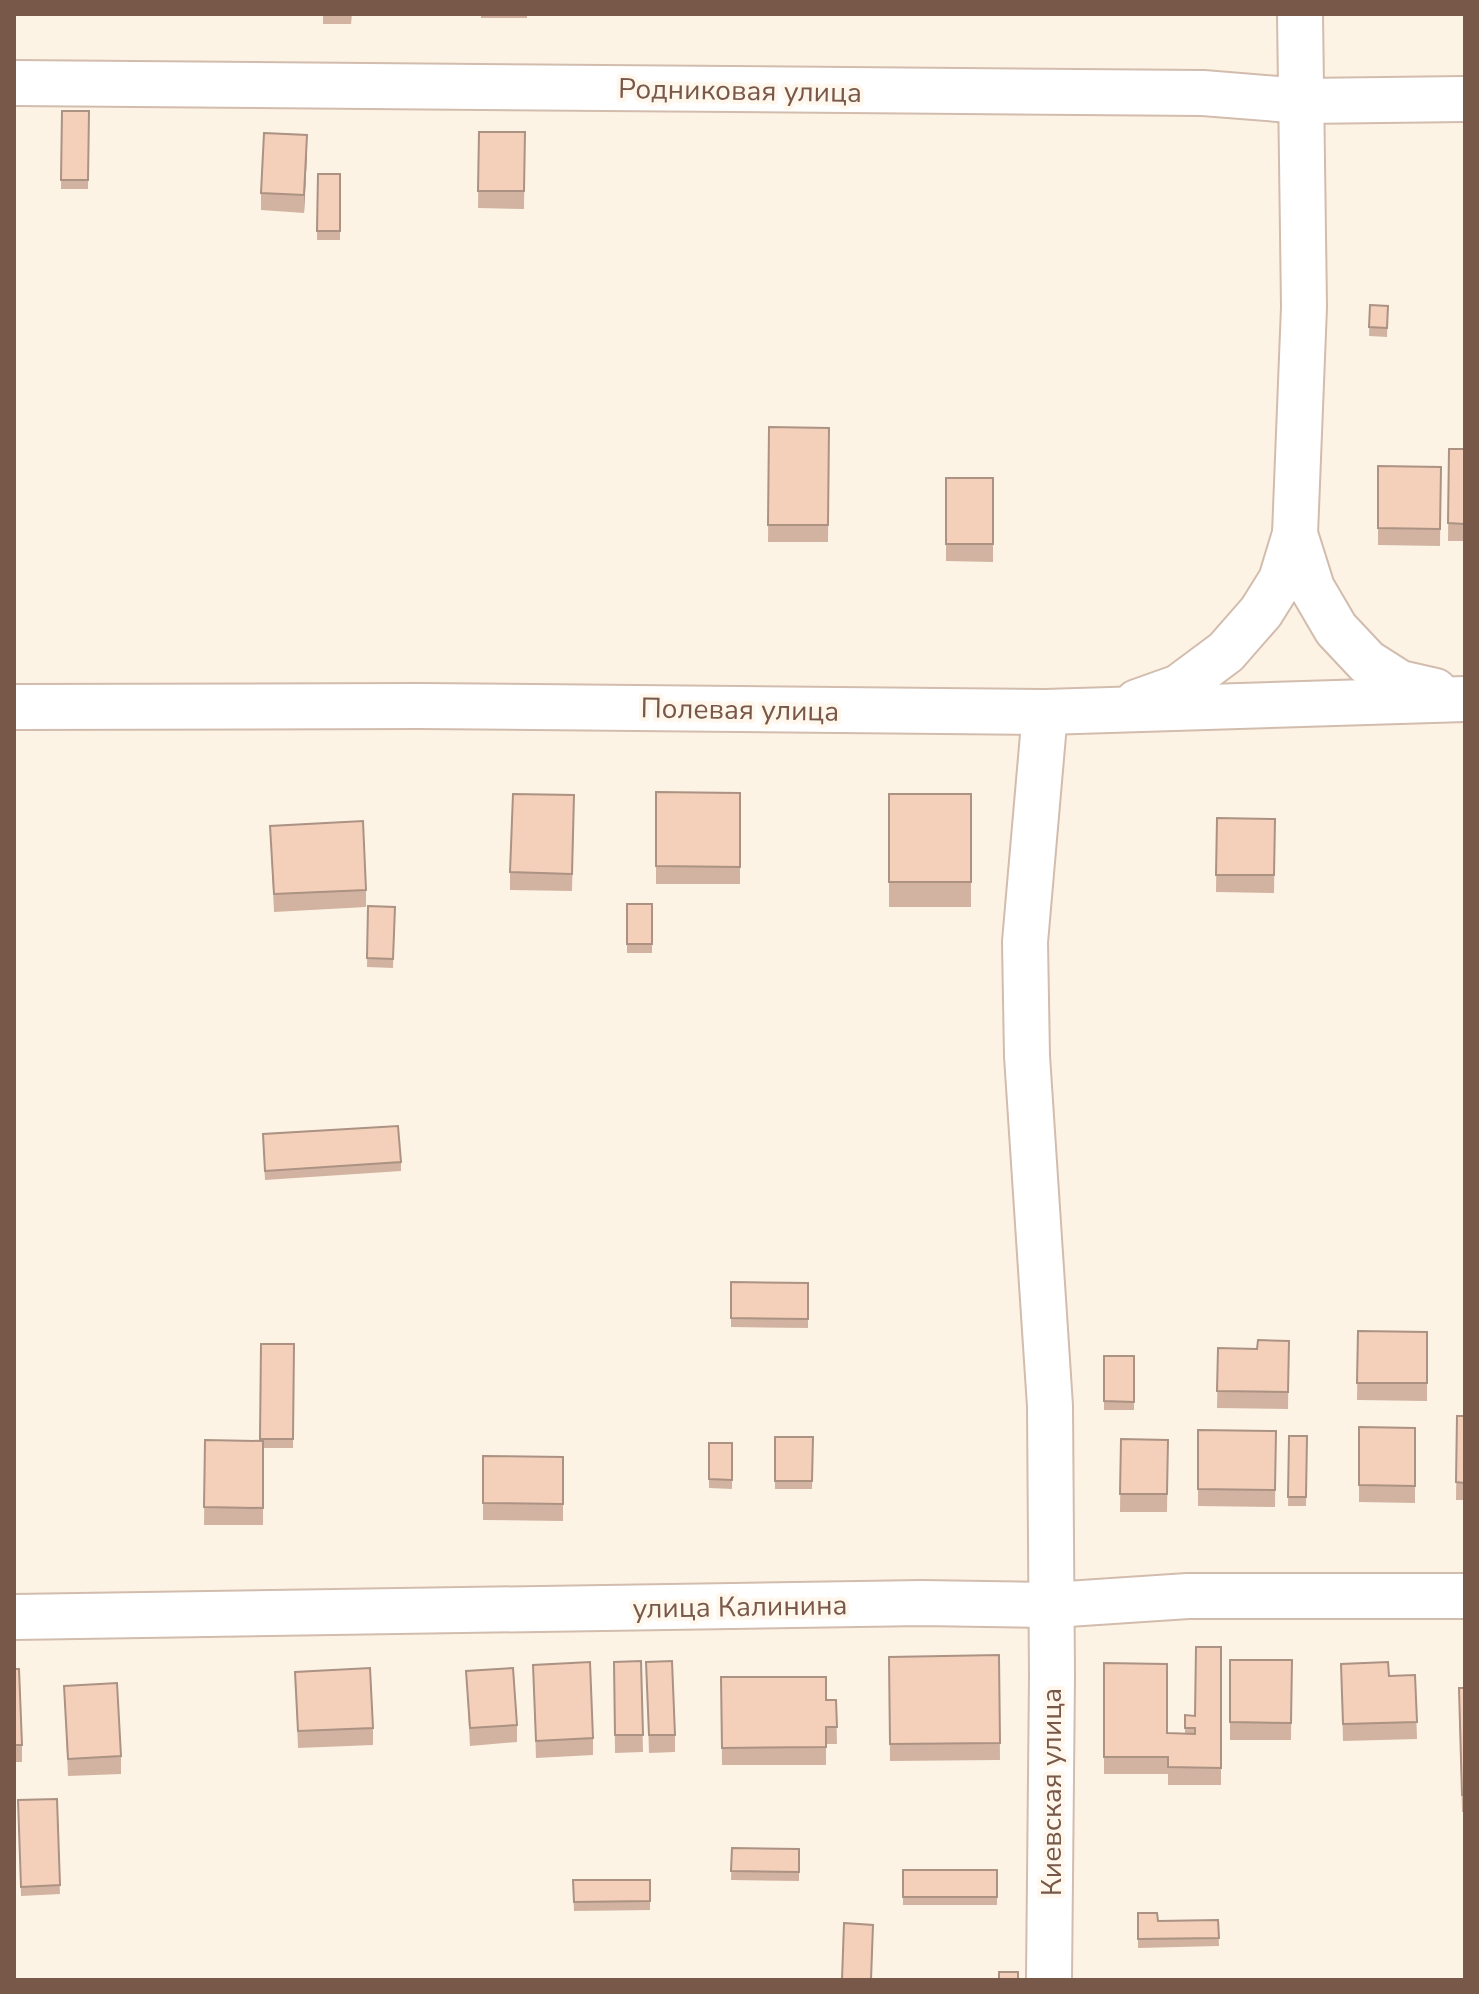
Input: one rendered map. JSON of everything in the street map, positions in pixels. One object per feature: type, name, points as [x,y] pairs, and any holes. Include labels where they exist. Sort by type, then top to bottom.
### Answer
[{"type":"street","points":[[1118,710],[1179,687],[1226,652],[1261,612],[1281,580],[1295,534],[1304,307],[1300,14]]},
{"type":"street","name":"Родниковая улица","points":[[14,83],[1203,93],[1303,101],[1465,99]]},
{"type":"street","points":[[1295,534],[1312,588],[1336,629],[1367,662],[1400,683],[1465,699]]},
{"type":"street","name":"Полевая улица","points":[[14,707],[419,706],[1045,712],[1465,699]]},
{"type":"street","name":"Киевская улица","points":[[1045,712],[1025,942],[1027,1056],[1050,1406],[1049,1980]]},
{"type":"street","name":"улица Калинина","points":[[14,1617],[922,1603],[1052,1605],[1188,1596],[1465,1596]]},
{"type":"building","points":[[62,111],[89,111],[88,180],[61,180]]},
{"type":"building","points":[[479,132],[525,132],[524,191],[478,191]]},
{"type":"building","points":[[264,133],[307,135],[304,195],[261,193]]},
{"type":"building","points":[[318,174],[340,174],[340,231],[317,231]]},
{"type":"building","points":[[1370,305],[1388,306],[1387,328],[1369,327]]},
{"type":"building","points":[[769,427],[829,428],[828,525],[768,525]]},
{"type":"building","points":[[1449,449],[1465,449],[1465,524],[1448,523]]},
{"type":"building","points":[[1378,466],[1441,467],[1440,529],[1378,528]]},
{"type":"building","points":[[946,478],[993,478],[993,544],[946,544]]},
{"type":"building","points":[[656,792],[740,793],[740,867],[656,866]]},
{"type":"building","points":[[513,794],[574,795],[572,874],[510,872]]},
{"type":"building","points":[[889,794],[971,794],[971,882],[889,882]]},
{"type":"building","points":[[1217,818],[1275,819],[1274,875],[1216,875]]},
{"type":"building","points":[[363,821],[366,890],[274,894],[270,826]]},
{"type":"building","points":[[627,904],[652,904],[652,944],[627,944]]},
{"type":"building","points":[[368,906],[395,907],[393,959],[367,958]]},
{"type":"building","points":[[398,1126],[401,1162],[265,1171],[263,1134]]},
{"type":"building","points":[[731,1282],[808,1283],[808,1319],[731,1318]]},
{"type":"building","points":[[1358,1331],[1427,1332],[1427,1383],[1357,1383]]},
{"type":"building","points":[[1258,1340],[1289,1341],[1288,1392],[1217,1391],[1218,1348],[1257,1349]]},
{"type":"building","points":[[261,1344],[294,1344],[293,1439],[260,1439]]},
{"type":"building","points":[[1104,1356],[1134,1356],[1134,1402],[1104,1401]]},
{"type":"building","points":[[1457,1416],[1465,1416],[1465,1483],[1456,1482]]},
{"type":"building","points":[[1359,1427],[1415,1428],[1415,1486],[1359,1485]]},
{"type":"building","points":[[1198,1430],[1276,1431],[1275,1490],[1198,1489]]},
{"type":"building","points":[[1289,1436],[1307,1436],[1306,1497],[1288,1497]]},
{"type":"building","points":[[775,1437],[813,1437],[812,1481],[775,1481]]},
{"type":"building","points":[[1121,1439],[1168,1440],[1167,1494],[1120,1494]]},
{"type":"building","points":[[205,1440],[263,1441],[263,1508],[204,1507]]},
{"type":"building","points":[[709,1443],[732,1443],[732,1480],[709,1479]]},
{"type":"building","points":[[483,1456],[563,1457],[563,1504],[483,1503]]},
{"type":"building","points":[[1196,1647],[1221,1647],[1221,1768],[1168,1767],[1168,1757],[1104,1757],[1104,1663],[1167,1664],[1167,1733],[1195,1734],[1195,1728],[1185,1728],[1185,1715],[1195,1716]]},
{"type":"building","points":[[999,1655],[1000,1743],[890,1744],[889,1657]]},
{"type":"building","points":[[1230,1660],[1292,1660],[1291,1723],[1230,1722]]},
{"type":"building","points":[[641,1661],[643,1735],[615,1735],[614,1662]]},
{"type":"building","points":[[672,1661],[675,1735],[649,1735],[646,1662]]},
{"type":"building","points":[[590,1662],[593,1738],[536,1741],[533,1665]]},
{"type":"building","points":[[1388,1662],[1389,1676],[1415,1675],[1417,1722],[1343,1724],[1341,1664]]},
{"type":"building","points":[[370,1668],[373,1728],[298,1731],[295,1672]]},
{"type":"building","points":[[513,1668],[517,1725],[470,1728],[466,1671]]},
{"type":"building","points":[[14,1669],[19,1669],[22,1745],[14,1745]]},
{"type":"building","points":[[721,1677],[826,1677],[826,1700],[836,1700],[837,1727],[826,1727],[826,1747],[722,1748]]},
{"type":"building","points":[[117,1683],[121,1756],[68,1759],[64,1686]]},
{"type":"building","points":[[1459,1688],[1465,1688],[1465,1795],[1462,1795]]},
{"type":"building","points":[[57,1799],[60,1885],[21,1887],[18,1800]]},
{"type":"building","points":[[732,1848],[799,1849],[799,1872],[731,1871]]},
{"type":"building","points":[[903,1870],[997,1870],[997,1897],[903,1897]]},
{"type":"building","points":[[573,1880],[650,1880],[650,1901],[574,1902]]},
{"type":"building","points":[[1138,1913],[1157,1913],[1158,1921],[1218,1920],[1219,1938],[1138,1939]]},
{"type":"building","points":[[844,1923],[873,1925],[871,1980],[842,1980]]},
{"type":"building","points":[[999,1972],[1018,1972],[1018,1980],[999,1980]]}]
